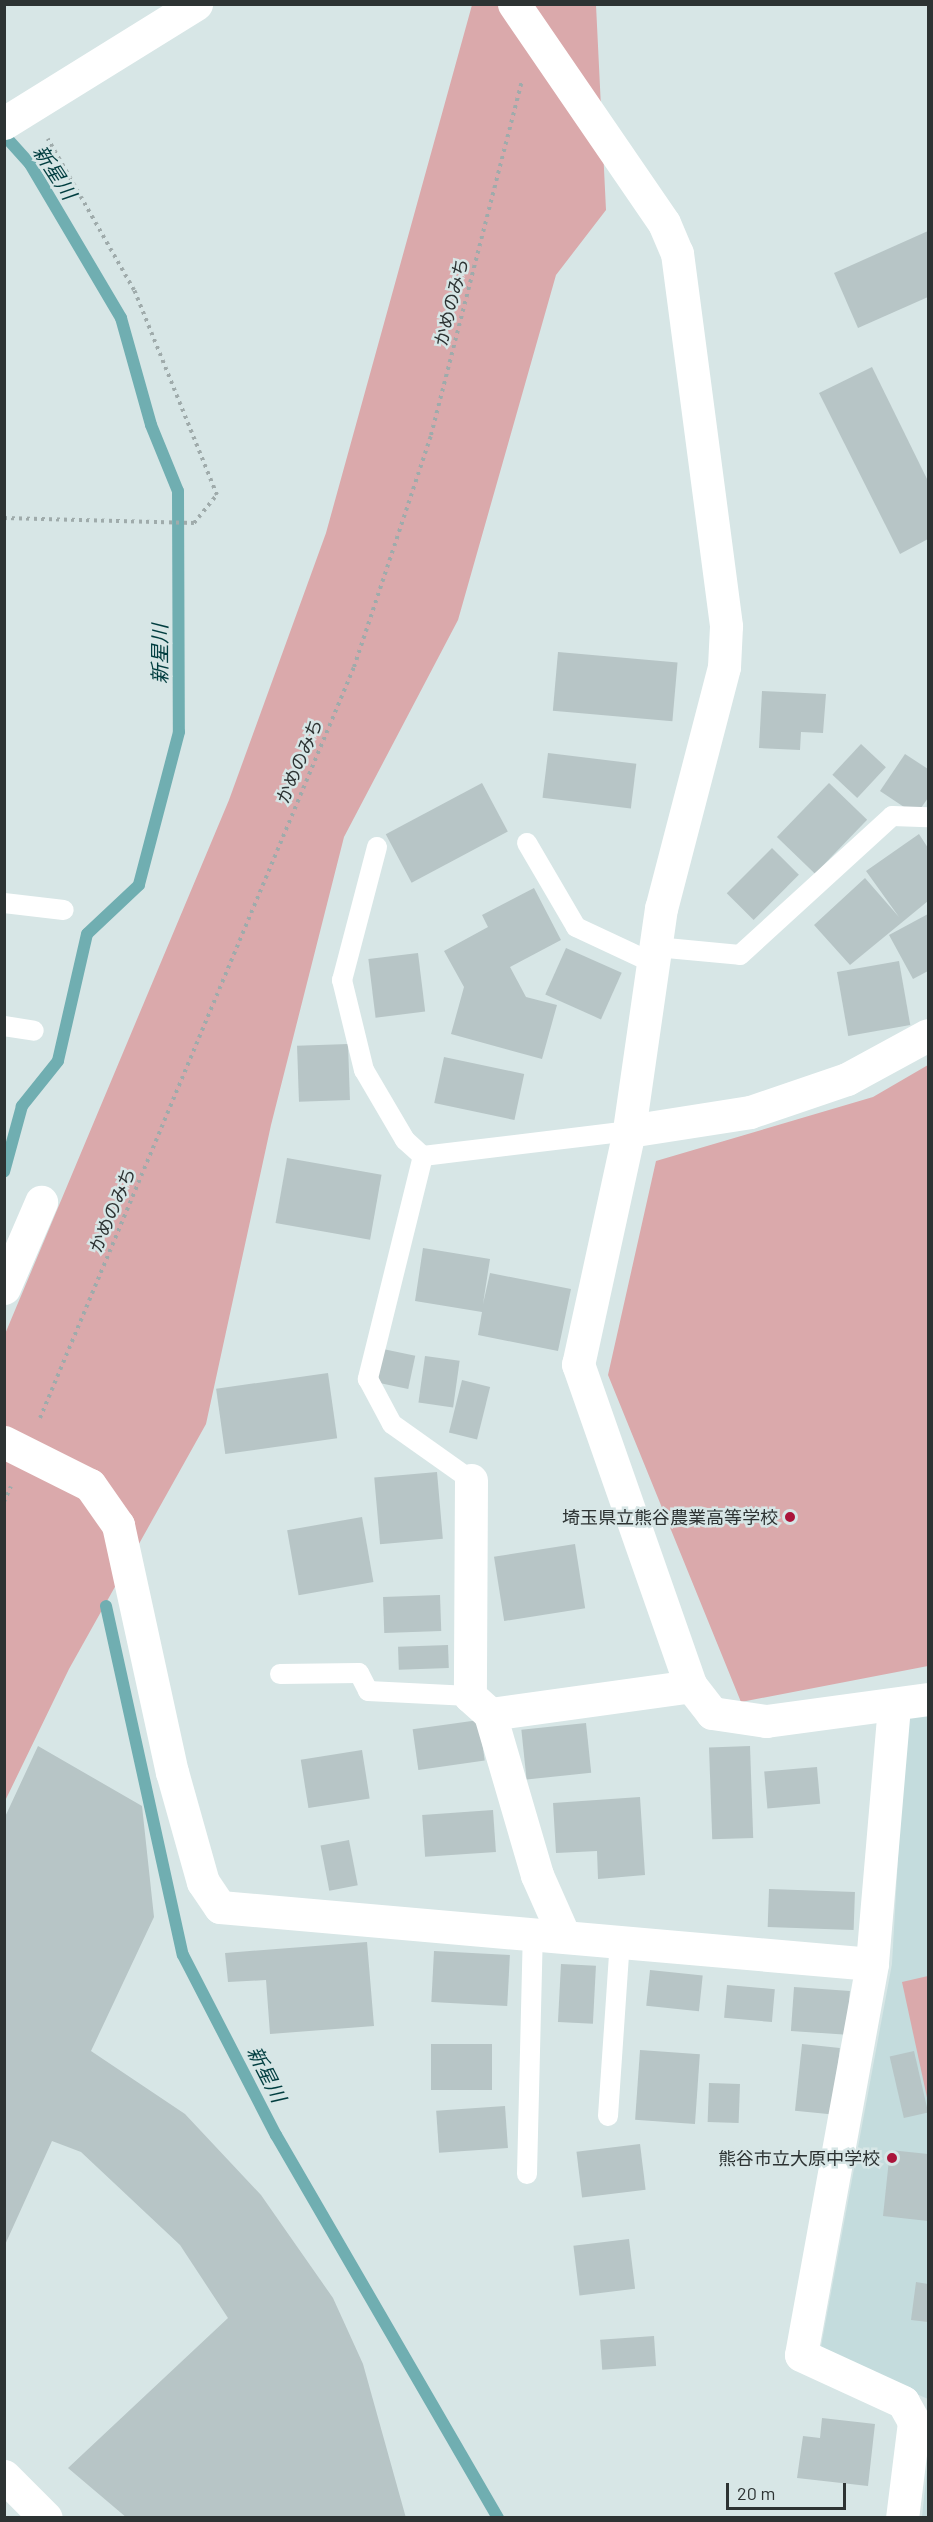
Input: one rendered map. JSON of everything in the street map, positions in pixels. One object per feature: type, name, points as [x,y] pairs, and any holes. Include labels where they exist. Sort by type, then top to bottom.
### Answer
[{"type":"street","points":[[14,117],[196,4]]},
{"type":"street","points":[[514,4],[664,223],[677,253],[726,626],[724,667],[655,955],[629,1131],[578,1364],[691,1686],[712,1713],[766,1721],[894,1706],[928,1699]]},
{"type":"street","points":[[629,1131],[750,1112],[847,1079],[928,1035]]},
{"type":"street","points":[[4,1288],[41,1202]]},
{"type":"street","points":[[16,1446],[90,1485],[118,1525],[172,1772],[202,1882],[220,1907],[872,1964]]},
{"type":"street","points":[[471,1480],[480,1705],[537,1875],[548,1934]]},
{"type":"street","points":[[480,1705],[691,1686]]},
{"type":"street","points":[[894,1706],[872,1964],[801,2355],[903,2402],[914,2422],[902,2517]]},
{"type":"street","points":[[4,2476],[46,2517]]},
{"type":"lane","points":[[527,843],[576,927],[655,955],[740,955],[892,816],[928,817]]},
{"type":"lane","points":[[377,847],[342,980],[364,1070],[405,1140],[423,1156],[629,1131]]},
{"type":"lane","points":[[4,903],[64,910]]},
{"type":"lane","points":[[4,1026],[34,1031]]},
{"type":"lane","points":[[423,1156],[368,1379],[392,1424],[471,1480]]},
{"type":"lane","points":[[280,1674],[359,1673],[368,1691],[480,1705]]},
{"type":"lane","points":[[527,2174],[548,1934]]},
{"type":"lane","points":[[608,2116],[620,1941]]},
{"type":"path","name":"かめのみち","points":[[4,1502],[16,1446],[354,667],[431,435],[534,31]]},
{"type":"path","points":[[4,518],[194,523],[217,495],[134,290],[14,117]]},
{"type":"shaded area","points":[[472,5],[596,5],[606,210],[556,275],[458,620],[344,837],[271,1125],[206,1424],[69,1669],[5,1801],[5,1334],[229,800],[326,533]]},
{"type":"shaded area","name":"埼玉県立熊谷農業高等学校","points":[[928,1065],[928,1666],[741,1702],[608,1375],[656,1161],[873,1097]]},
{"type":"shaded area","name":"熊谷市立大原中学校","points":[[928,1711],[928,2399],[820,2352],[892,1964],[906,1714]]},
{"type":"shaded area","points":[[928,1976],[928,2102],[902,1982]]},
{"type":"shaded area","points":[[928,2460],[928,2517],[922,2517]]},
{"type":"building","points":[[928,231],[928,297],[858,328],[834,273]]},
{"type":"building","points":[[872,367],[928,481],[928,539],[900,554],[819,393]]},
{"type":"building","points":[[558,652],[678,662],[672,721],[553,711]]},
{"type":"building","points":[[762,691],[826,694],[823,733],[801,732],[800,750],[759,748]]},
{"type":"building","points":[[861,744],[886,767],[857,798],[832,775]]},
{"type":"building","points":[[548,753],[636,764],[631,809],[543,798]]},
{"type":"building","points":[[905,754],[928,769],[928,798],[916,815],[880,791]]},
{"type":"building","points":[[482,783],[508,832],[412,883],[386,834]]},
{"type":"building","points":[[829,783],[867,820],[815,874],[777,837]]},
{"type":"building","points":[[919,834],[928,848],[928,901],[850,965],[814,925],[865,878],[899,917],[866,871]]},
{"type":"building","points":[[772,848],[799,875],[754,920],[727,893]]},
{"type":"building","points":[[534,888],[561,940],[510,967],[526,997],[557,1005],[542,1059],[451,1034],[464,987],[444,951],[488,927],[482,915]]},
{"type":"building","points":[[928,914],[928,971],[913,979],[889,935]]},
{"type":"building","points":[[566,948],[622,973],[601,1019],[545,995]]},
{"type":"building","points":[[418,953],[425,1012],[376,1018],[368,959]]},
{"type":"building","points":[[899,961],[910,1025],[848,1036],[837,972]]},
{"type":"building","points":[[348,1044],[350,1100],[299,1102],[297,1046]]},
{"type":"building","points":[[444,1057],[524,1074],[514,1120],[434,1103]]},
{"type":"building","points":[[287,1158],[382,1175],[370,1240],[276,1223]]},
{"type":"building","points":[[423,1248],[490,1259],[483,1304],[490,1273],[571,1289],[558,1351],[478,1335],[482,1312],[415,1301]]},
{"type":"building","points":[[383,1349],[415,1356],[408,1389],[376,1382]]},
{"type":"building","points":[[425,1356],[460,1361],[453,1407],[418,1403]]},
{"type":"building","points":[[328,1373],[337,1438],[225,1454],[216,1389]]},
{"type":"building","points":[[462,1380],[490,1387],[477,1439],[449,1432]]},
{"type":"building","points":[[437,1472],[443,1539],[380,1544],[374,1477]]},
{"type":"building","points":[[362,1517],[373,1582],[299,1595],[287,1530]]},
{"type":"building","points":[[575,1544],[585,1608],[504,1621],[494,1557]]},
{"type":"building","points":[[440,1595],[441,1631],[384,1633],[383,1597]]},
{"type":"building","points":[[448,1645],[449,1668],[399,1670],[398,1647]]},
{"type":"building","points":[[479,1720],[485,1761],[418,1770],[413,1729]]},
{"type":"building","points":[[586,1723],[591,1773],[527,1780],[521,1730]]},
{"type":"building","points":[[38,1746],[142,1806],[154,1917],[91,2051],[185,2114],[261,2195],[333,2298],[363,2364],[406,2518],[127,2518],[68,2468],[228,2318],[180,2245],[81,2152],[52,2141],[4,2247],[4,1819]]},
{"type":"building","points":[[750,1746],[753,1838],[712,1839],[709,1747]]},
{"type":"building","points":[[362,1750],[370,1798],[308,1808],[301,1760]]},
{"type":"building","points":[[817,1767],[820,1804],[767,1808],[764,1772]]},
{"type":"building","points":[[640,1797],[645,1875],[598,1879],[597,1851],[556,1853],[553,1803]]},
{"type":"building","points":[[493,1810],[496,1852],[425,1857],[422,1815]]},
{"type":"building","points":[[349,1840],[358,1885],[329,1891],[321,1846]]},
{"type":"building","points":[[769,1889],[855,1892],[854,1930],[768,1927]]},
{"type":"building","points":[[367,1942],[374,2026],[270,2034],[266,1980],[228,1982],[225,1953]]},
{"type":"building","points":[[434,1951],[510,1955],[507,2006],[431,2002]]},
{"type":"building","points":[[561,1964],[596,1966],[593,2024],[558,2022]]},
{"type":"building","points":[[650,1970],[703,1976],[699,2011],[646,2006]]},
{"type":"building","points":[[727,1985],[775,1989],[772,2022],[724,2018]]},
{"type":"building","points":[[794,1987],[850,1991],[847,2035],[791,2031]]},
{"type":"building","points":[[431,2044],[492,2044],[492,2090],[431,2090]]},
{"type":"building","points":[[802,2044],[840,2048],[833,2115],[795,2111]]},
{"type":"building","points":[[640,2050],[700,2054],[695,2124],[635,2120]]},
{"type":"building","points":[[914,2051],[928,2112],[904,2118],[890,2057]]},
{"type":"building","points":[[709,2083],[740,2084],[739,2123],[708,2122]]},
{"type":"building","points":[[505,2106],[508,2148],[439,2153],[436,2111]]},
{"type":"building","points":[[640,2144],[646,2190],[582,2197],[576,2152]]},
{"type":"building","points":[[890,2150],[928,2154],[928,2221],[883,2216]]},
{"type":"building","points":[[629,2239],[635,2289],[580,2295],[573,2246]]},
{"type":"building","points":[[916,2282],[928,2284],[928,2322],[911,2320]]},
{"type":"building","points":[[654,2336],[656,2366],[602,2370],[600,2340]]},
{"type":"building","points":[[822,2418],[875,2424],[868,2486],[797,2478],[803,2436],[820,2438]]},
{"type":"waterway","name":"新星川","points":[[4,135],[30,164],[121,318],[151,425],[178,491],[179,732],[139,885],[87,934],[58,1061],[22,1106],[4,1172]]},
{"type":"waterway","name":"新星川","points":[[106,1606],[183,1955],[276,2135],[498,2518]]},
{"type":"place","name":"埼玉県立熊谷農業高等学校","points":[[790,1517]]},
{"type":"place","name":"熊谷市立大原中学校","points":[[892,2158]]}]
